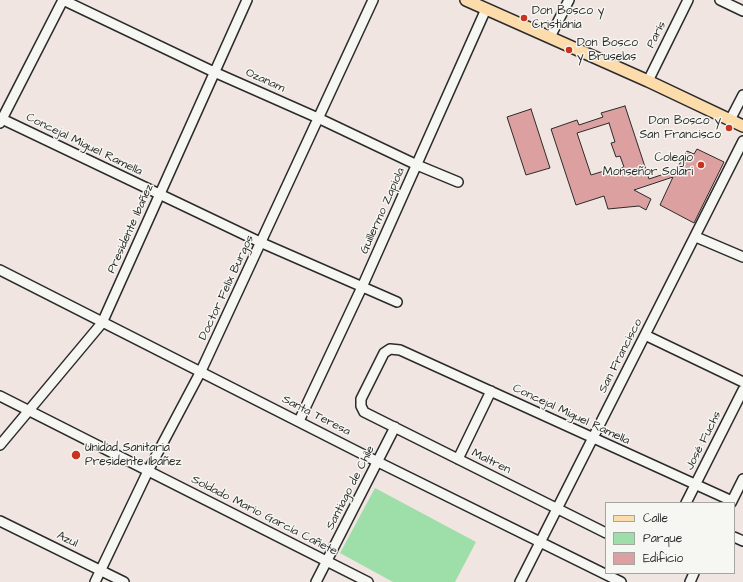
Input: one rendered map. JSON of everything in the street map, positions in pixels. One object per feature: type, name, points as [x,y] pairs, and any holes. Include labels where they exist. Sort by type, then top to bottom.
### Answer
[{"type":"main road","points":[[466,0],[648,80],[743,126]]},
{"type":"street","name":"Ozanam","points":[[63,0],[214,72],[318,118],[417,165],[458,182]]},
{"type":"street","points":[[1,120],[63,0]]},
{"type":"street","name":"Presidente Ibañez","points":[[0,445],[102,323],[246,0]]},
{"type":"street","name":"Doctor Felix Burgos","points":[[95,582],[148,471],[201,371],[262,243],[372,0]]},
{"type":"street","points":[[550,37],[569,0]]},
{"type":"street","name":"París","points":[[648,80],[688,0]]},
{"type":"street","points":[[720,0],[743,11]]},
{"type":"street","name":"Guillermo Zapiola","points":[[299,421],[362,287],[486,9]]},
{"type":"street","points":[[730,120],[743,94]]},
{"type":"street","name":"Concejal Miguel Ramella","points":[[1,120],[262,243],[397,302]]},
{"type":"street","name":"San Francisco","points":[[520,582],[696,237],[743,141]]},
{"type":"street","points":[[696,237],[743,257]]},
{"type":"street","name":"Santa Teresa","points":[[0,270],[378,462],[621,582]]},
{"type":"street","points":[[645,335],[743,382]]},
{"type":"street","name":"Concejal Miguel Ramella","points":[[364,412],[361,406],[361,400],[384,353],[390,349],[400,350],[731,502]]},
{"type":"street","name":"José Fuchs","points":[[686,502],[743,390]]},
{"type":"street","points":[[458,459],[491,391]]},
{"type":"street","name":"Soldado Mario García Cañete","points":[[0,396],[368,582]]},
{"type":"street","name":"Maltren","points":[[364,412],[558,508],[605,533]]},
{"type":"street","name":"Santiago de Chile","points":[[316,582],[395,427]]},
{"type":"street","points":[[731,502],[743,479]]},
{"type":"street","name":"Azul","points":[[0,521],[124,582]]},
{"type":"green space","points":[[375,488],[476,542],[455,582],[393,582],[340,553]]},
{"type":"building","name":"Colegio Monseñor Solari","points":[[625,106],[649,179],[676,170],[687,151],[694,154],[697,149],[724,162],[694,223],[660,205],[673,177],[634,190],[651,199],[646,210],[639,206],[608,209],[604,196],[576,205],[551,129],[577,120],[579,125],[603,117],[601,113]],"holes":[[[609,123],[615,142],[611,143],[616,157],[620,156],[624,167],[605,174],[604,171],[591,175],[577,133]]]},
{"type":"building","points":[[531,109],[550,168],[526,175],[507,117]]},
{"type":"place","name":"Don Bosco y Cristianía","points":[[524,18]]},
{"type":"place","name":"Don Bosco y Bruselas","points":[[569,50]]},
{"type":"place","name":"Don Bosco y San Francisco","points":[[729,128]]},
{"type":"place","name":"Colegio Monseñor Solari","points":[[701,165]]},
{"type":"place","name":"Unidad Sanitaria Presidente Ibañez","points":[[76,455]]}]
